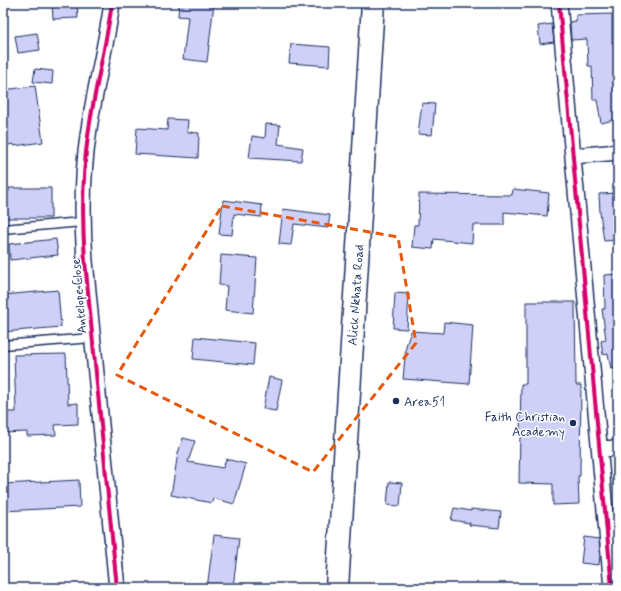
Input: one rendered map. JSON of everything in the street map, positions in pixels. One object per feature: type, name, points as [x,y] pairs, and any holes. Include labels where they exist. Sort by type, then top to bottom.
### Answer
[{"type":"main road","name":"Alick Nkhata Road","points":[[337,588],[373,3]]},
{"type":"street","name":"Antelope Close","points":[[112,3],[107,40],[88,135],[84,174],[82,222],[117,588]]},
{"type":"street","points":[[559,3],[612,588]]},
{"type":"street","points":[[573,156],[618,152]]},
{"type":"street","points":[[600,449],[618,448]]},
{"type":"lane","points":[[3,229],[82,222]]},
{"type":"lane","points":[[3,345],[92,338]]},
{"type":"highlighted area","points":[[222,206],[398,237],[416,343],[313,472],[117,375]]},
{"type":"building","points":[[52,3],[77,3],[78,18],[53,19]]},
{"type":"building","points":[[179,3],[214,3],[207,62],[183,59],[188,17],[178,16]]},
{"type":"building","points":[[612,14],[612,43],[618,43],[618,119],[601,123],[597,100],[593,100],[592,66],[588,66],[587,39],[571,40],[570,22],[576,21],[576,15]]},
{"type":"building","points":[[552,24],[554,42],[540,44],[538,26]]},
{"type":"building","points":[[37,33],[40,50],[18,53],[15,36]]},
{"type":"building","points":[[291,44],[330,47],[329,66],[289,63]]},
{"type":"building","points":[[35,69],[53,71],[52,84],[33,82]]},
{"type":"building","points":[[35,86],[43,142],[3,146],[3,90]]},
{"type":"building","points":[[422,103],[435,104],[432,135],[418,134]]},
{"type":"building","points":[[168,119],[188,120],[187,132],[199,133],[198,158],[135,154],[137,128],[167,130]]},
{"type":"building","points":[[266,124],[280,125],[278,144],[303,148],[301,161],[249,158],[252,136],[265,138]]},
{"type":"building","points":[[9,188],[51,188],[51,218],[3,218],[3,191],[9,191]]},
{"type":"building","points":[[513,189],[549,193],[547,216],[504,212],[504,225],[473,225],[472,243],[434,239],[433,249],[412,247],[414,225],[418,225],[419,194],[512,195]]},
{"type":"building","points":[[618,193],[618,240],[604,241],[599,194]]},
{"type":"building","points":[[223,200],[262,205],[261,217],[234,214],[232,235],[219,234]]},
{"type":"building","points":[[283,209],[330,215],[328,228],[294,224],[291,245],[279,244]]},
{"type":"building","points":[[56,239],[58,255],[10,260],[9,244]]},
{"type":"building","points":[[221,255],[257,258],[253,313],[225,310],[227,286],[219,285]]},
{"type":"building","points":[[618,274],[618,368],[611,369],[608,354],[603,355],[601,341],[606,340],[602,309],[605,309],[604,275]]},
{"type":"building","points":[[58,290],[61,327],[3,332],[3,295]]},
{"type":"building","points":[[395,293],[409,294],[407,329],[393,328]]},
{"type":"building","points":[[526,302],[575,302],[576,385],[581,385],[580,476],[578,476],[579,504],[553,505],[553,484],[519,483],[521,384],[526,384]]},
{"type":"building","points":[[444,322],[473,325],[469,384],[403,379],[406,346],[411,331],[443,333]]},
{"type":"building","points":[[195,337],[255,343],[253,365],[193,359]]},
{"type":"building","points":[[66,354],[68,404],[78,403],[78,424],[55,425],[56,435],[27,436],[27,432],[3,433],[3,412],[16,412],[14,355]]},
{"type":"building","points":[[269,377],[282,380],[276,411],[263,409]]},
{"type":"building","points":[[183,438],[195,441],[188,462],[223,468],[226,459],[246,464],[234,504],[213,498],[212,503],[171,495],[178,453]]},
{"type":"building","points":[[79,480],[80,507],[3,511],[3,484]]},
{"type":"building","points":[[389,482],[402,483],[400,506],[387,505]]},
{"type":"building","points":[[454,508],[471,511],[471,509],[501,512],[499,528],[469,525],[470,523],[451,520]]},
{"type":"building","points":[[214,535],[239,538],[233,588],[207,588]]},
{"type":"building","points":[[584,537],[599,539],[599,565],[581,563]]},
{"type":"cycle path","points":[[112,3],[88,136],[84,182],[83,230],[117,588]]},
{"type":"cycle path","points":[[559,3],[612,588]]},
{"type":"place","name":"Area51","points":[[396,401]]},
{"type":"place","name":"Faith Christian Academy","points":[[573,423]]}]
